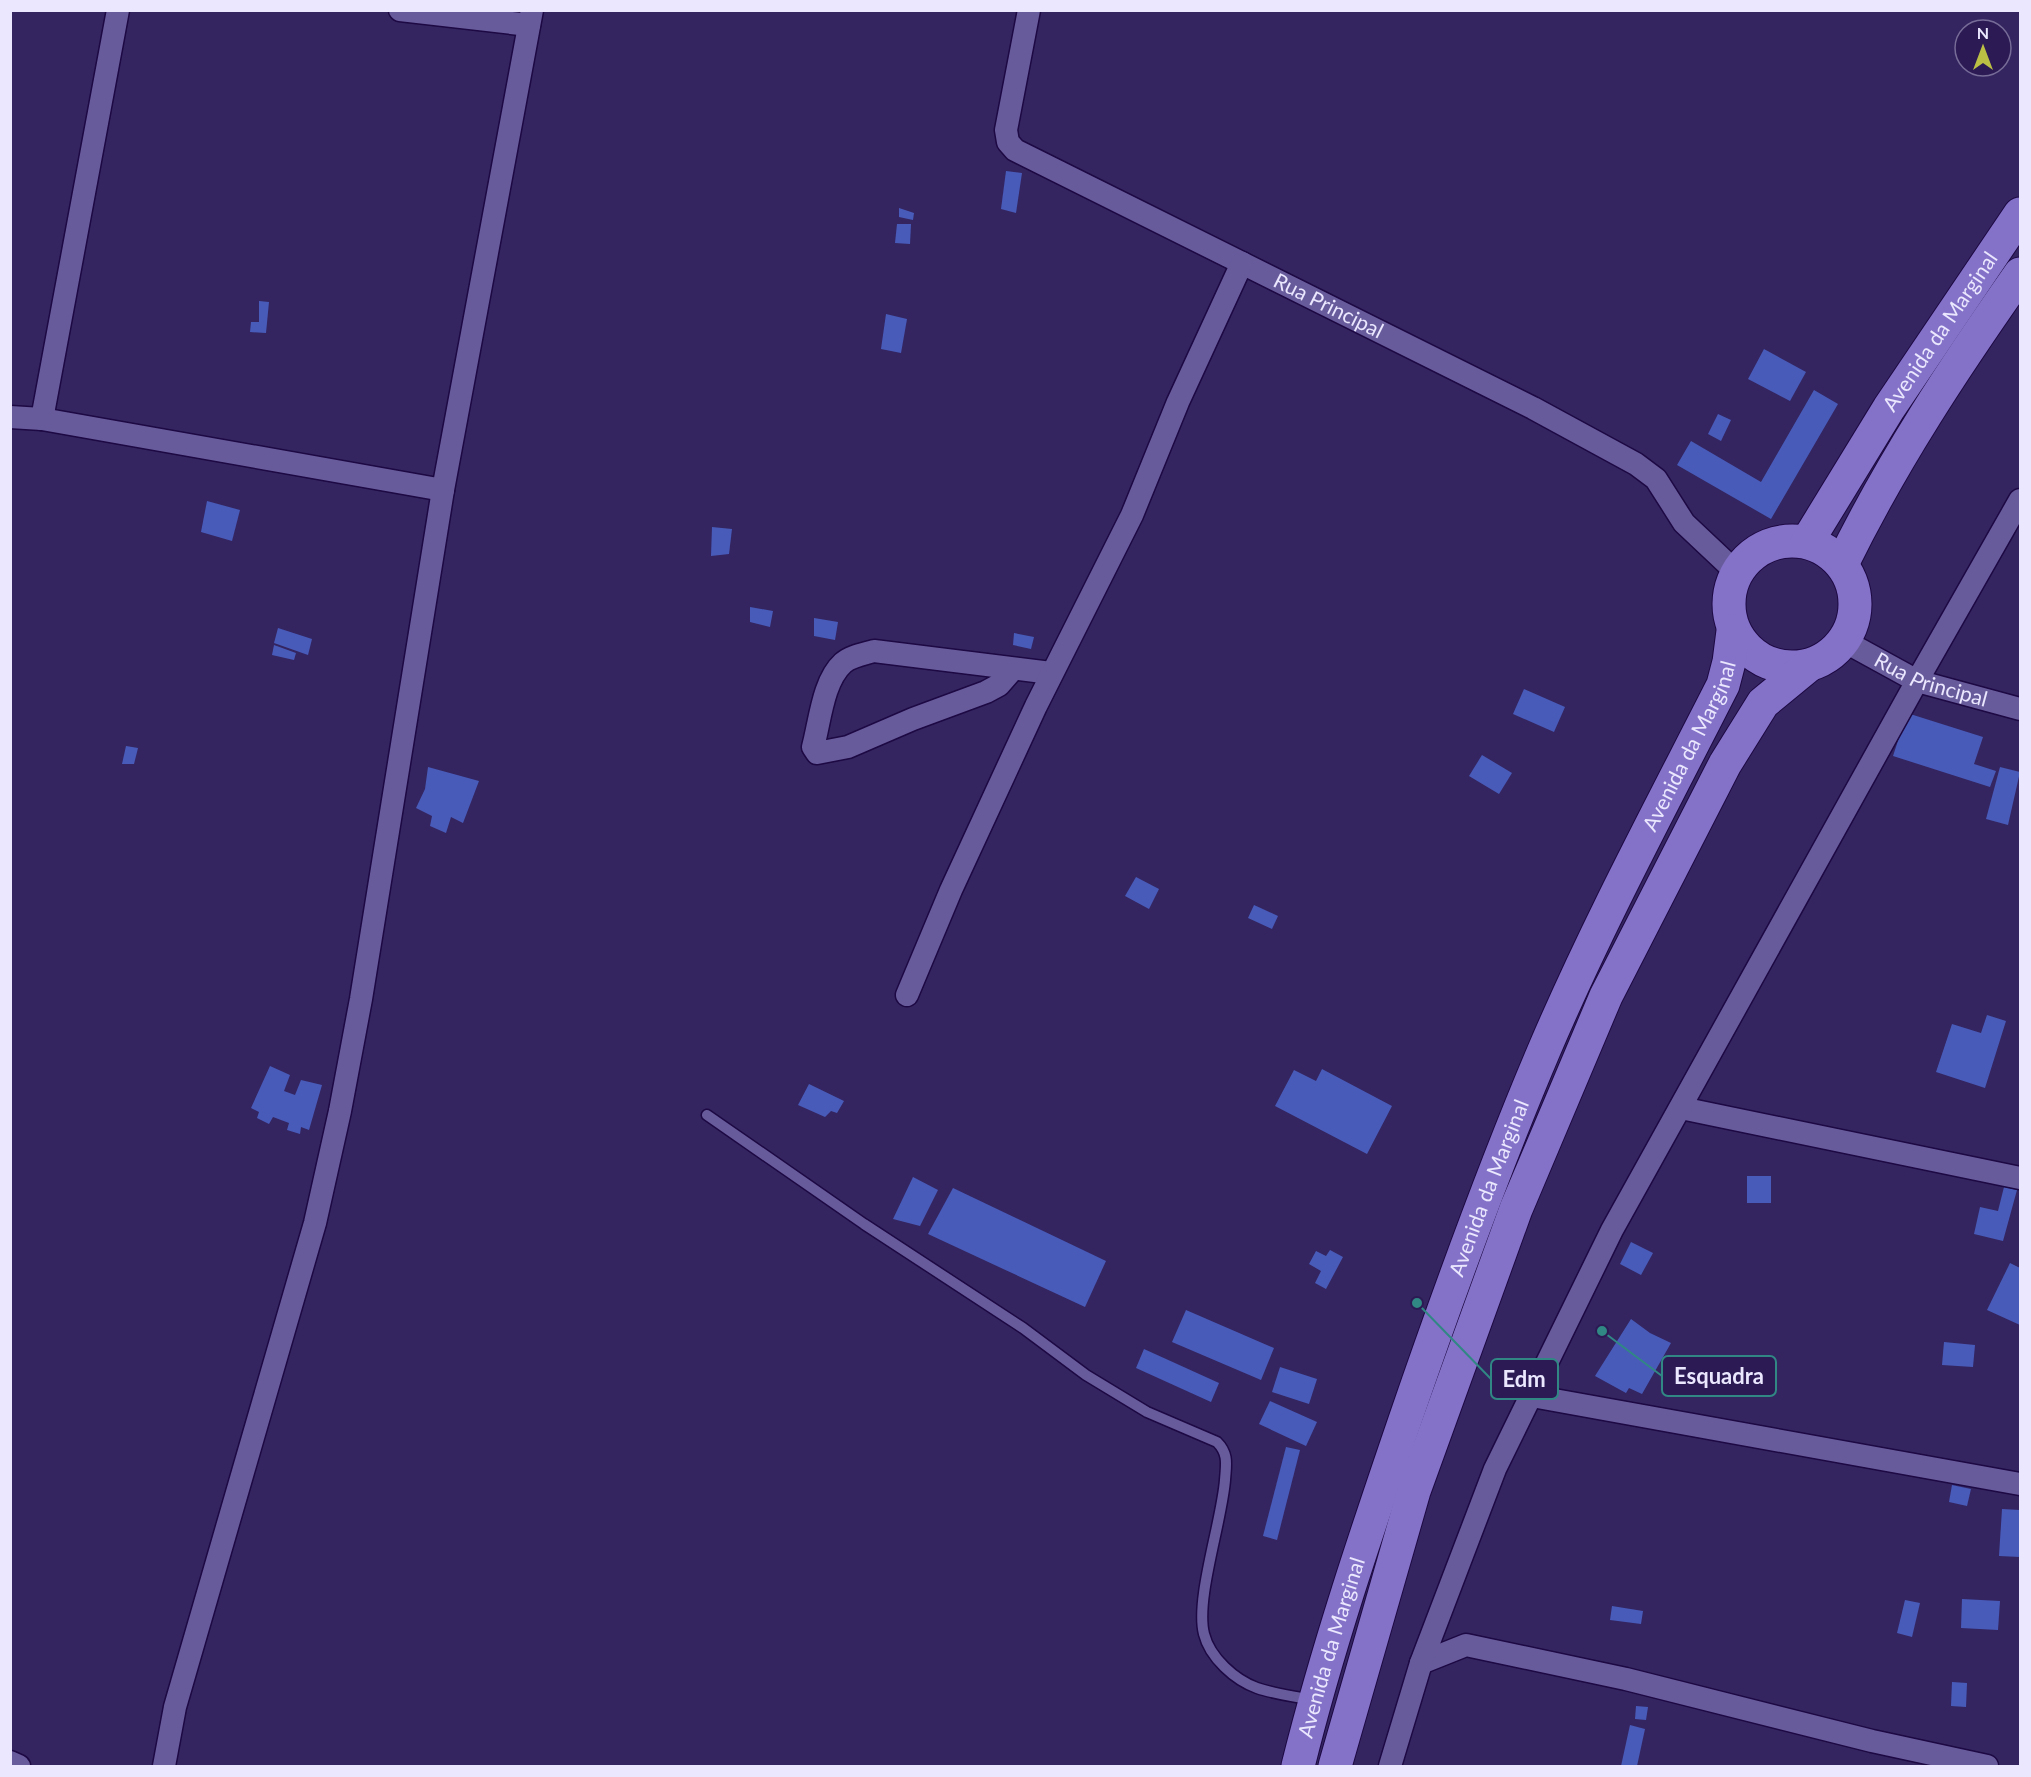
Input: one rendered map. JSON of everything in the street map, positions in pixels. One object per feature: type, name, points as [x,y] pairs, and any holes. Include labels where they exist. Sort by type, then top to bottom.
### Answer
[{"type":"main road","name":"Avenida da Marginal","points":[[1807,542],[1889,408],[2020,214]]},
{"type":"main road","name":"Avenida da Marginal","points":[[1842,564],[1876,494],[1932,400],[2020,274]]},
{"type":"main road","points":[[1791,540],[1807,542],[1826,550],[1842,564],[1852,582],[1856,602],[1853,622],[1844,641],[1828,656],[1808,666],[1785,667],[1764,661],[1746,649],[1733,631],[1728,611],[1729,591],[1736,572],[1746,559],[1759,549],[1791,540]]},
{"type":"main road","name":"Avenida da Marginal","points":[[1298,1767],[1314,1701],[1374,1508],[1430,1343],[1499,1163],[1551,1036],[1723,685],[1730,662],[1733,631]]},
{"type":"main road","name":"Avenida da Marginal","points":[[1335,1767],[1429,1447],[1516,1209],[1606,996],[1725,764],[1763,703],[1808,666]]},
{"type":"street","points":[[42,419],[118,10]]},
{"type":"street","points":[[164,1767],[175,1707],[315,1223],[340,1111],[361,999],[443,490],[531,18],[400,10]]},
{"type":"street","name":"Rua Principal","points":[[1029,10],[1006,130],[1008,142],[1015,150],[1533,408],[1636,464],[1656,479],[1684,523],[1736,572]]},
{"type":"street","points":[[907,995],[951,890],[1051,673],[1132,514],[1178,402],[1242,263]]},
{"type":"street","points":[[10,417],[42,419],[443,490]]},
{"type":"street","points":[[1390,1767],[1421,1663],[1495,1469],[1612,1230],[2020,500]]},
{"type":"street","name":"Rua Principal","points":[[1844,641],[1917,681],[2020,709]]},
{"type":"street","points":[[1013,669],[999,685],[986,692],[913,718],[848,747],[817,753],[813,747],[833,674],[845,661],[859,655],[874,651],[1051,673]]},
{"type":"street","points":[[1682,1108],[2020,1178]]},
{"type":"street","points":[[1532,1396],[2020,1484]]},
{"type":"street","points":[[1441,1610],[1466,1645]]},
{"type":"street","points":[[1421,1663],[1466,1645],[1626,1679],[1987,1767]]},
{"type":"street","points":[[10,1762],[19,1767]]},
{"type":"lane","points":[[707,1115],[864,1224],[1023,1328],[1086,1376],[1147,1412],[1218,1442],[1225,1449],[1227,1458],[1223,1499],[1202,1614],[1204,1636],[1226,1671],[1256,1688],[1314,1701]]},
{"type":"building","points":[[1006,171],[1022,173],[1016,213],[1001,209]]},
{"type":"building","points":[[899,208],[914,213],[913,220],[899,217]]},
{"type":"building","points":[[897,224],[911,224],[910,244],[895,243]]},
{"type":"building","points":[[259,301],[269,302],[266,333],[250,332],[251,322],[259,322]]},
{"type":"building","points":[[886,314],[907,319],[901,353],[881,349]]},
{"type":"building","points":[[1764,349],[1806,372],[1790,401],[1748,379]]},
{"type":"building","points":[[1814,390],[1838,404],[1771,519],[1677,465],[1691,441],[1761,482]]},
{"type":"building","points":[[1718,414],[1731,420],[1721,441],[1708,434]]},
{"type":"building","points":[[207,501],[240,510],[232,541],[201,532]]},
{"type":"building","points":[[712,527],[732,529],[729,554],[711,556]]},
{"type":"building","points":[[750,607],[773,611],[770,627],[750,622]]},
{"type":"building","points":[[814,618],[838,622],[835,640],[814,636]]},
{"type":"building","points":[[278,628],[312,639],[308,655],[274,643]]},
{"type":"building","points":[[1014,633],[1034,637],[1031,649],[1013,645]]},
{"type":"building","points":[[274,645],[296,653],[294,660],[272,655]]},
{"type":"building","points":[[1524,689],[1565,707],[1554,732],[1513,714]]},
{"type":"building","points":[[1907,713],[1983,737],[1974,764],[1996,771],[1990,787],[1893,756]]},
{"type":"building","points":[[126,746],[138,748],[134,764],[122,764]]},
{"type":"building","points":[[1482,755],[1512,773],[1499,794],[1469,776]]},
{"type":"building","points":[[428,767],[479,781],[463,823],[451,817],[446,833],[430,826],[432,816],[416,808],[425,789]]},
{"type":"building","points":[[2000,767],[2020,772],[2008,825],[1986,819]]},
{"type":"building","points":[[1136,877],[1159,889],[1149,909],[1125,896]]},
{"type":"building","points":[[1254,905],[1278,916],[1272,929],[1248,918]]},
{"type":"building","points":[[1987,1015],[2006,1021],[1985,1088],[1936,1072],[1952,1024],[1981,1033]]},
{"type":"building","points":[[270,1066],[290,1075],[284,1091],[295,1095],[301,1080],[322,1085],[309,1130],[301,1127],[300,1134],[287,1130],[289,1123],[273,1117],[269,1124],[257,1118],[259,1112],[251,1108]]},
{"type":"building","points":[[1322,1069],[1392,1106],[1367,1154],[1275,1106],[1294,1070],[1316,1081]]},
{"type":"building","points":[[809,1084],[844,1101],[837,1113],[831,1111],[825,1117],[798,1105]]},
{"type":"building","points":[[1747,1176],[1771,1176],[1771,1203],[1747,1203]]},
{"type":"building","points":[[913,1177],[938,1190],[920,1226],[893,1219]]},
{"type":"building","points":[[2004,1187],[2017,1190],[2003,1241],[1974,1234],[1980,1207],[1998,1211]]},
{"type":"building","points":[[953,1188],[1106,1261],[1085,1307],[928,1234]]},
{"type":"building","points":[[1631,1242],[1653,1253],[1641,1275],[1620,1264]]},
{"type":"building","points":[[1330,1250],[1343,1257],[1326,1289],[1315,1283],[1321,1271],[1309,1264],[1316,1251],[1326,1256]]},
{"type":"building","points":[[2010,1263],[2020,1268],[2020,1325],[1987,1310]]},
{"type":"building","points":[[1186,1310],[1274,1348],[1261,1380],[1172,1342]]},
{"type":"building","points":[[1631,1319],[1650,1333],[1671,1343],[1642,1394],[1629,1388],[1626,1393],[1595,1376]]},
{"type":"building","points":[[1944,1342],[1975,1345],[1973,1367],[1942,1365]]},
{"type":"building","points":[[1144,1349],[1219,1383],[1211,1402],[1136,1368]]},
{"type":"building","points":[[1280,1367],[1317,1379],[1309,1404],[1272,1392]]},
{"type":"building","points":[[1270,1401],[1317,1422],[1306,1446],[1259,1424]]},
{"type":"building","points":[[1286,1447],[1300,1450],[1277,1540],[1263,1536]]},
{"type":"building","points":[[1952,1485],[1971,1489],[1967,1506],[1949,1502]]},
{"type":"building","points":[[2002,1509],[2020,1510],[2020,1557],[1999,1556]]},
{"type":"building","points":[[1962,1599],[2000,1601],[1998,1630],[1961,1628]]},
{"type":"building","points":[[1905,1600],[1920,1603],[1912,1637],[1897,1633]]},
{"type":"building","points":[[1612,1606],[1643,1611],[1641,1624],[1610,1620]]},
{"type":"building","points":[[1952,1682],[1967,1683],[1966,1707],[1951,1706]]},
{"type":"building","points":[[1636,1706],[1648,1707],[1646,1720],[1635,1719]]},
{"type":"building","points":[[1630,1725],[1645,1729],[1637,1766],[1621,1766]]},
{"type":"place","name":"Edm","points":[[1417,1303]]},
{"type":"place","name":"Esquadra","points":[[1602,1331]]}]
